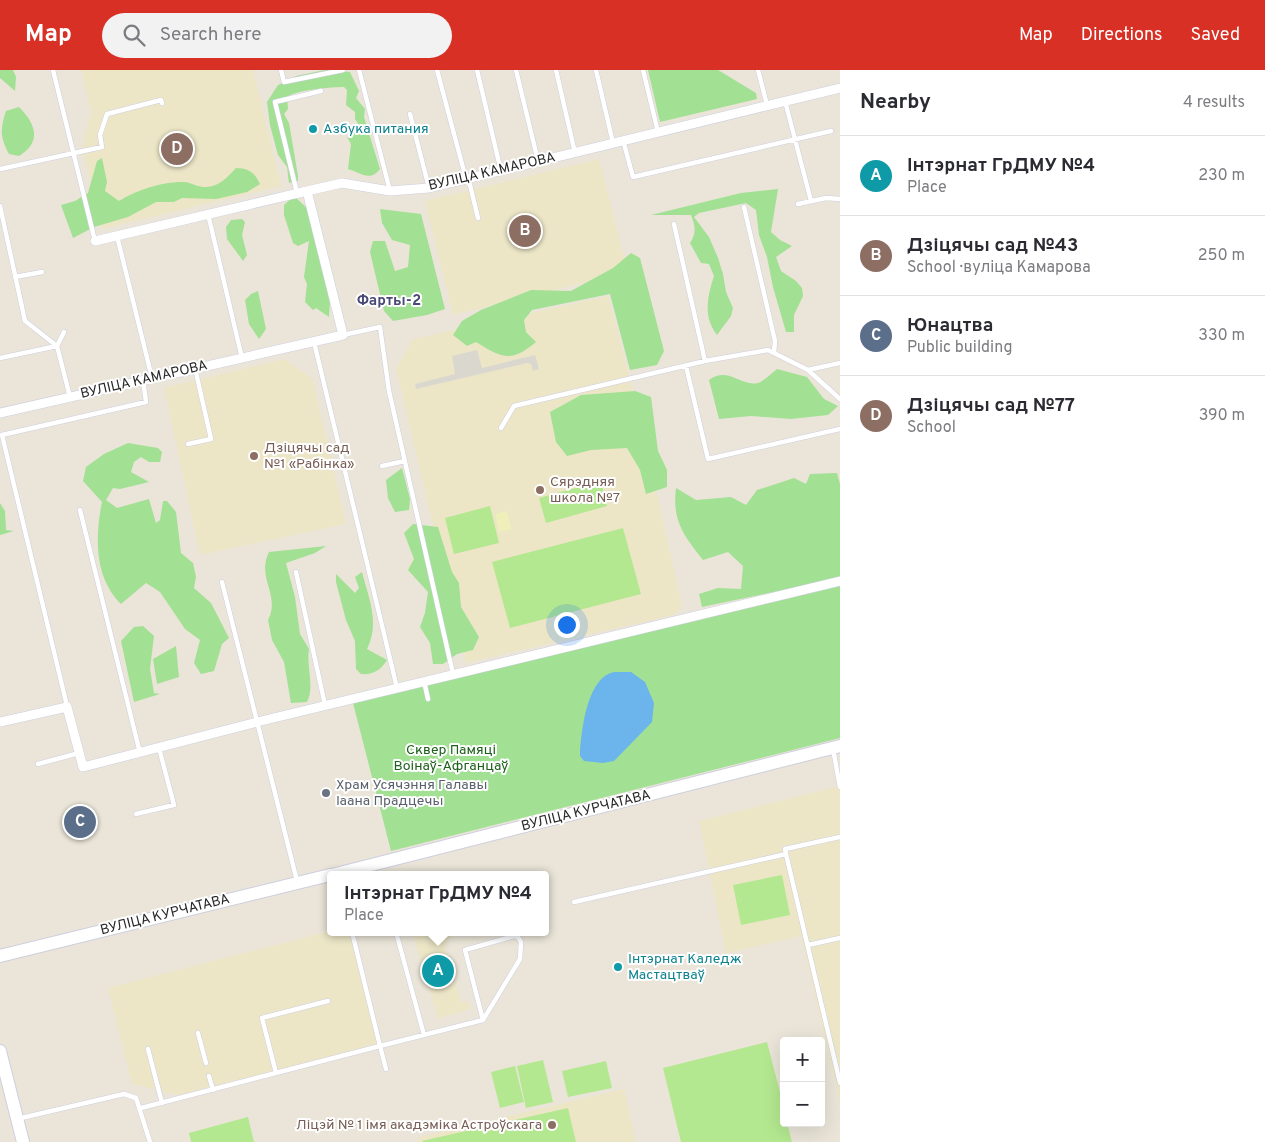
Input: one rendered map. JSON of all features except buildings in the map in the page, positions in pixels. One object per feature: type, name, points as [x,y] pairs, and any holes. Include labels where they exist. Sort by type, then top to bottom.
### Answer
[{"type":"main road","name":"ВУЛІЦА КУРЧАТАВА","points":[[350,871],[836,747]]},
{"type":"main road","name":"ВУЛІЦА КУРЧАТАВА","points":[[0,956],[327,877]]},
{"type":"main road","points":[[0,1051],[23,1142]]},
{"type":"street","name":"ВУЛІЦА КАМАРОВА","points":[[95,241],[342,184],[390,191],[429,188],[840,88]]},
{"type":"street","points":[[307,191],[343,335]]},
{"type":"street","name":"ВУЛІЦА КАМАРОВА","points":[[0,413],[343,335]]},
{"type":"street","points":[[0,722],[67,707],[83,767],[326,705],[840,581]]},
{"type":"lane","points":[[53,70],[95,241]]},
{"type":"lane","points":[[281,70],[284,82],[343,70]]},
{"type":"lane","points":[[359,70],[390,191]]},
{"type":"lane","points":[[437,70],[478,218]]},
{"type":"lane","points":[[477,70],[501,171]]},
{"type":"lane","points":[[516,70],[538,161]]},
{"type":"lane","points":[[556,70],[575,153]]},
{"type":"lane","points":[[596,70],[613,143]]},
{"type":"lane","points":[[643,70],[658,132]]},
{"type":"lane","points":[[758,70],[766,106]]},
{"type":"lane","points":[[297,194],[274,102],[321,91]]},
{"type":"lane","points":[[0,169],[102,147],[100,135],[107,114],[161,100],[162,103]]},
{"type":"lane","points":[[785,101],[811,201]]},
{"type":"lane","points":[[410,114],[429,188]]},
{"type":"lane","points":[[624,140],[633,177],[831,131]]},
{"type":"lane","points":[[798,204],[826,198],[840,199]]},
{"type":"lane","points":[[0,206],[25,321],[56,346],[70,397]]},
{"type":"lane","points":[[744,207],[775,341],[774,352]]},
{"type":"lane","points":[[208,214],[242,358]]},
{"type":"lane","points":[[674,224],[705,361]]},
{"type":"lane","points":[[67,707],[2,435],[146,402],[147,379],[117,236]]},
{"type":"lane","points":[[15,277],[42,272]]},
{"type":"lane","points":[[343,335],[380,327],[389,391],[453,674]]},
{"type":"lane","points":[[0,358],[56,346],[64,332]]},
{"type":"lane","points":[[314,342],[397,688]]},
{"type":"lane","points":[[501,428],[514,406],[705,361],[768,350],[808,370],[840,399]]},
{"type":"lane","points":[[808,370],[840,363]]},
{"type":"lane","points":[[686,366],[708,459],[840,429]]},
{"type":"lane","points":[[188,444],[211,439],[195,368]]},
{"type":"lane","points":[[382,466],[405,461]]},
{"type":"lane","points":[[80,510],[140,753]]},
{"type":"lane","points":[[296,572],[326,705]]},
{"type":"lane","points":[[222,582],[298,883]]},
{"type":"lane","points":[[424,681],[428,699]]},
{"type":"lane","points":[[836,747],[840,787]]},
{"type":"lane","points":[[136,814],[174,805],[159,748]]},
{"type":"lane","points":[[38,764],[80,754]]},
{"type":"lane","points":[[840,837],[785,849],[840,1083]]},
{"type":"lane","points":[[574,902],[786,854]]},
{"type":"lane","points":[[353,936],[386,1069]]},
{"type":"lane","points":[[397,936],[424,1035]]},
{"type":"lane","points":[[141,1108],[483,1020],[520,959],[521,942],[518,937],[514,936],[465,950],[483,1020]]},
{"type":"lane","points":[[808,945],[840,938]]},
{"type":"lane","points":[[276,1073],[262,1018],[328,1002]]},
{"type":"lane","points":[[198,1033],[206,1063]]},
{"type":"lane","points":[[148,1049],[162,1103]]},
{"type":"lane","points":[[209,1076],[213,1090]]},
{"type":"lane","points":[[17,1119],[124,1094],[136,1098],[141,1108],[150,1142]]},
{"type":"shaded area","points":[[81,70],[253,70],[281,186],[102,229],[82,147],[91,112]]},
{"type":"shaded area","points":[[599,159],[625,261],[620,274],[453,315],[425,201]]},
{"type":"shaded area","name":"Сярэдняя школа №7","points":[[608,296],[639,414],[682,606],[674,615],[466,663],[396,369],[413,339]]},
{"type":"shaded area","points":[[477,350],[482,368],[535,355],[539,369],[533,371],[531,364],[527,363],[416,389],[415,384],[455,374],[452,356]]},
{"type":"shaded area","name":"Дзіцячы сад №1 «Рабінка»","points":[[284,359],[312,378],[346,524],[200,555],[164,388]]},
{"type":"shaded area","points":[[840,786],[840,1105],[801,936],[726,953],[699,821]]},
{"type":"shaded area","points":[[327,932],[327,936],[355,936],[381,1044],[178,1095],[132,1084],[108,988]]},
{"type":"shaded area","points":[[415,936],[456,936],[449,938],[445,947],[461,1002],[468,1001],[470,1009],[438,1019]]},
{"type":"shaded area","name":"Ліцэй № 1 імя акадэміка Астроўскага","points":[[624,1089],[636,1142],[418,1142],[419,1137]]},
{"type":"green space","points":[[0,70],[13,70],[16,77],[15,91],[0,78]]},
{"type":"green space","points":[[325,70],[350,72],[359,91],[356,98],[365,109],[364,117],[380,169],[369,176],[348,169],[351,144],[347,137],[361,128],[355,119],[355,112],[346,105],[347,90],[344,87],[314,89],[298,92],[287,97],[288,109],[284,114],[289,123],[298,176],[298,181],[289,183],[287,167],[278,155],[270,125],[267,102],[278,85],[296,76]]},
{"type":"green space","points":[[648,70],[718,70],[756,93],[757,99],[660,122]]},
{"type":"green space","points":[[19,107],[33,126],[34,139],[26,151],[19,156],[9,154],[2,133],[6,111]]},
{"type":"green space","points":[[102,158],[107,182],[105,191],[119,201],[142,190],[168,183],[185,182],[202,187],[214,186],[236,168],[251,172],[260,184],[247,192],[216,199],[182,198],[174,202],[156,202],[128,217],[94,227],[73,238],[61,205],[75,201],[88,193],[97,161]]},
{"type":"green space","points":[[778,189],[771,232],[780,240],[792,246],[776,257],[781,271],[796,281],[802,288],[803,296],[794,315],[794,332],[786,332],[773,287],[767,257],[759,235],[756,210],[746,203],[699,213],[694,217],[709,237],[718,258],[726,292],[733,308],[731,316],[717,335],[708,314],[708,299],[714,276],[709,264],[701,263],[690,243],[695,229],[691,215],[651,215],[741,193]]},
{"type":"green space","points":[[294,196],[310,211],[330,300],[329,317],[316,308],[313,310],[305,302],[307,284],[304,277],[309,241],[298,246],[293,243],[284,215],[284,205]]},
{"type":"green space","points":[[380,209],[421,214],[445,309],[427,315],[393,321],[384,311],[370,252],[373,241],[385,241],[395,271],[408,267],[410,245],[392,240],[382,223]]},
{"type":"green space","points":[[242,219],[245,222],[242,235],[247,255],[243,261],[227,239],[226,227],[231,220]]},
{"type":"green space","points":[[631,253],[640,258],[664,351],[657,365],[630,370],[610,294],[532,310],[524,320],[526,332],[536,342],[520,353],[513,355],[500,355],[476,342],[467,346],[453,335],[462,321],[481,310],[531,290],[571,291],[613,268]]},
{"type":"green space","points":[[258,291],[266,329],[259,339],[249,324],[245,300],[251,294]]},
{"type":"green space","points":[[777,369],[807,377],[824,399],[838,406],[828,415],[791,419],[751,416],[719,419],[709,380],[723,375],[746,382],[758,383]]},
{"type":"green space","points":[[635,391],[651,397],[658,451],[667,470],[667,487],[646,494],[640,470],[627,448],[591,450],[567,456],[556,442],[550,412],[581,395]]},
{"type":"green space","points":[[128,443],[158,448],[162,452],[160,462],[149,462],[141,457],[134,462],[131,472],[149,482],[120,489],[113,488],[106,500],[117,508],[149,499],[156,523],[160,520],[163,501],[167,501],[176,512],[181,553],[193,563],[196,577],[194,588],[211,603],[229,638],[222,644],[214,671],[201,674],[194,663],[200,640],[185,629],[160,592],[146,583],[121,604],[112,593],[101,569],[98,529],[102,502],[83,481],[86,467],[104,454]]},
{"type":"green space","points":[[402,468],[410,499],[409,510],[395,512],[388,498],[386,480]]},
{"type":"green space","points":[[837,473],[840,484],[840,578],[702,607],[699,594],[718,588],[741,589],[743,566],[728,552],[703,560],[680,527],[676,509],[676,488],[696,500],[731,497],[746,505],[757,490],[794,478],[806,484],[810,474]]},
{"type":"green space","points":[[601,481],[607,506],[546,523],[539,498]]},
{"type":"green space","points":[[0,503],[5,511],[6,530],[14,531],[0,535]]},
{"type":"green space","points":[[490,506],[499,543],[454,554],[445,518]]},
{"type":"green space","points":[[413,524],[438,527],[452,572],[459,583],[461,607],[479,637],[473,650],[457,654],[443,664],[433,664],[430,643],[420,627],[425,613],[428,592],[408,570],[414,559],[404,533]]},
{"type":"green space","points":[[623,528],[641,594],[510,628],[492,562]]},
{"type":"green space","points":[[326,546],[315,553],[286,563],[295,597],[300,634],[309,649],[310,690],[307,702],[291,703],[284,662],[272,640],[268,620],[272,602],[266,578],[266,561],[269,552]]},
{"type":"green space","points":[[362,572],[373,620],[373,630],[367,649],[387,660],[382,667],[369,674],[361,674],[356,669],[355,641],[346,620],[336,582],[336,574],[355,593],[359,588],[355,577]]},
{"type":"green space","name":"Сквер Памяці Воінаў-Афганцаў","points":[[840,586],[840,738],[391,851],[353,703]]},
{"type":"green space","points":[[143,626],[154,636],[150,669],[154,693],[160,694],[134,702],[121,641],[134,627]]},
{"type":"green space","points":[[176,646],[179,677],[157,684],[153,659]]},
{"type":"green space","points":[[782,875],[790,915],[741,925],[733,885]]},
{"type":"green space","points":[[767,1042],[780,1092],[780,1127],[788,1127],[792,1142],[681,1142],[663,1068]]},
{"type":"green space","points":[[543,1060],[553,1102],[526,1108],[517,1066]]},
{"type":"green space","points":[[606,1061],[612,1088],[568,1097],[562,1071]]},
{"type":"green space","points":[[515,1066],[524,1102],[500,1108],[491,1072]]},
{"type":"green space","points":[[568,1108],[576,1142],[422,1141]]},
{"type":"green space","points":[[248,1117],[254,1142],[191,1142],[189,1133]]},
{"type":"sand","points":[[507,511],[511,529],[499,532],[495,514]]},
{"type":"water","points":[[614,672],[631,672],[645,682],[654,703],[652,722],[614,761],[603,763],[584,761],[580,756],[582,728],[592,692],[605,676]]},
{"type":"place","name":"Азбука питания","points":[[313,129]]},
{"type":"place","name":"Дзіцячы сад №77","points":[[177,149]]},
{"type":"place","name":"Дзіцячы сад №43","points":[[525,231]]},
{"type":"place","name":"Дзіцячы сад №1 «Рабінка»","points":[[254,456]]},
{"type":"place","name":"Сярэдняя школа №7","points":[[540,490]]},
{"type":"place","name":"Храм Усячэння Галавы Іаана Прадцечы","points":[[326,793]]},
{"type":"place","name":"Юнацтва","points":[[80,822]]},
{"type":"place","name":"Інтэрнат Каледж Мастацтваў","points":[[618,967]]},
{"type":"place","name":"Інтэрнат ГрДМУ №4","points":[[438,971]]},
{"type":"place","name":"Ліцэй № 1 імя акадэміка Астроўскага","points":[[552,1125]]},
{"type":"district","name":"Фарты-2","points":[[389,301]]}]
